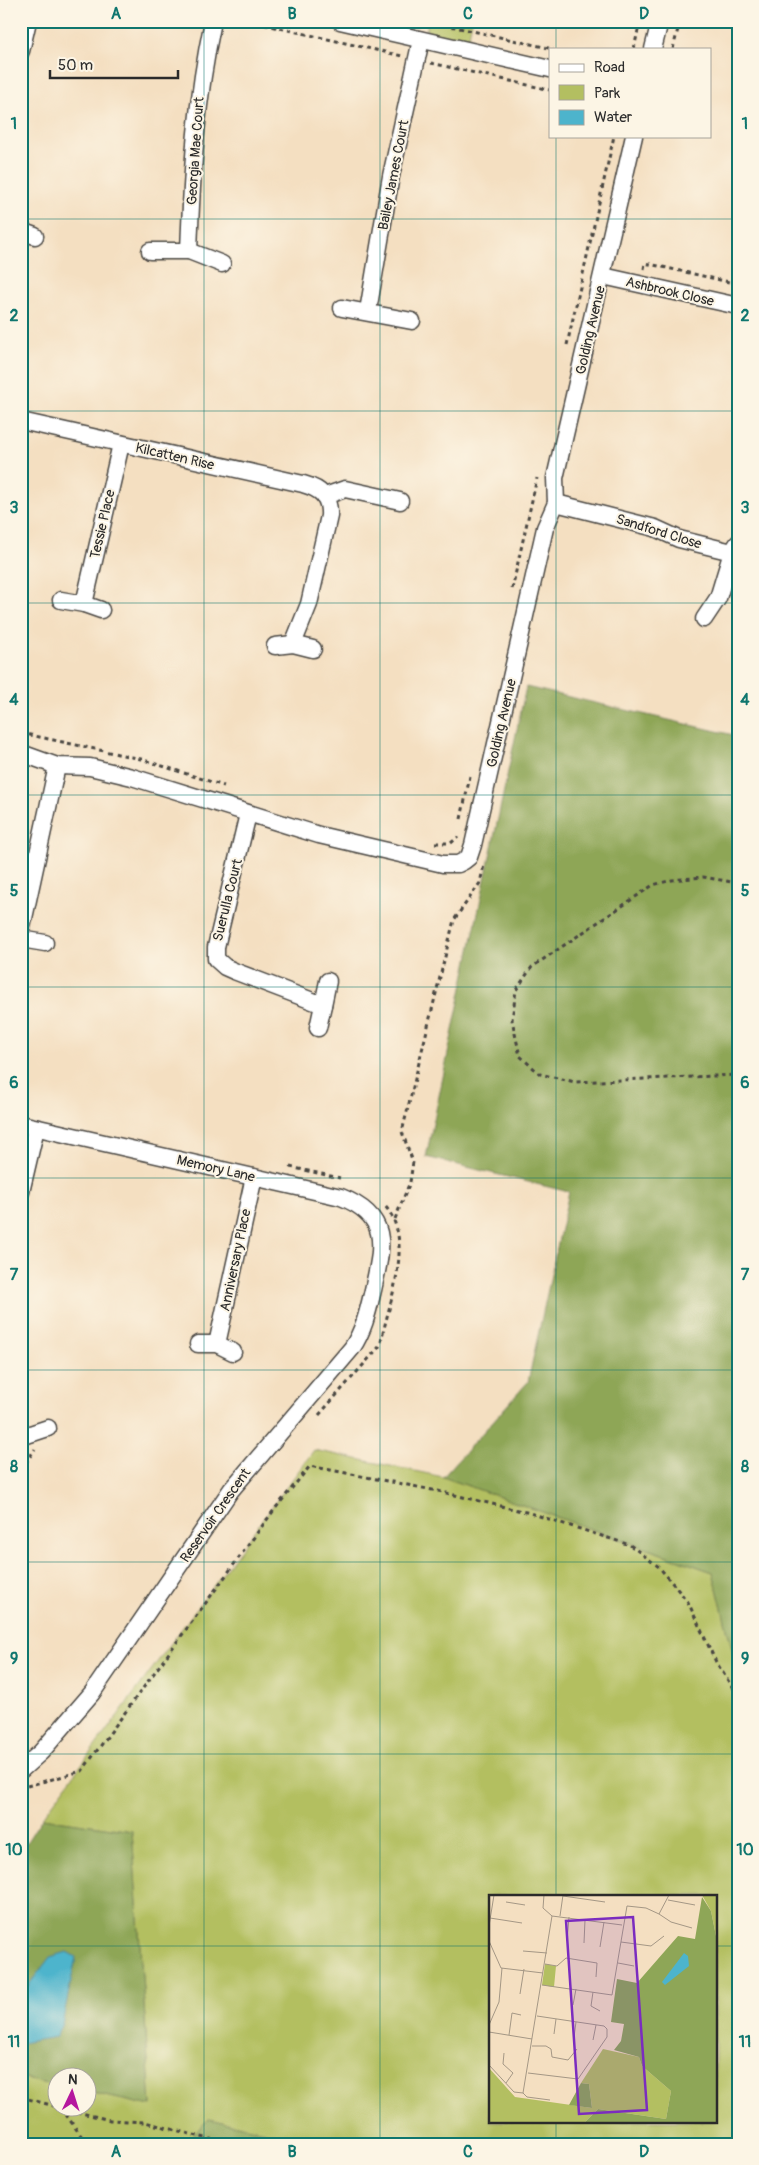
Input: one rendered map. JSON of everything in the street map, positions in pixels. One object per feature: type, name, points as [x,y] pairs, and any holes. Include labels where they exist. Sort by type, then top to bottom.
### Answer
[{"type":"street","points":[[21,51],[28,21]]},
{"type":"street","name":"Georgia Mae Court","points":[[189,251],[194,130],[201,76],[213,21]]},
{"type":"street","points":[[340,21],[549,69]]},
{"type":"street","points":[[653,48],[660,21]]},
{"type":"street","name":"Bailey James Court","points":[[368,311],[391,176],[421,40]]},
{"type":"street","name":"Golding Avenue","points":[[21,753],[37,757],[57,766],[106,770],[248,814],[388,852],[443,864],[458,864],[469,857],[545,528],[556,503],[555,478],[633,138]]},
{"type":"street","points":[[150,251],[189,251],[222,264]]},
{"type":"street","name":"Ashbrook Close","points":[[603,276],[738,306]]},
{"type":"street","points":[[342,308],[412,320]]},
{"type":"street","name":"Kilcatten Rise","points":[[21,421],[303,484],[320,490],[325,496]]},
{"type":"street","name":"Tessie Place","points":[[84,604],[121,444]]},
{"type":"street","points":[[293,644],[309,604],[329,516],[328,503],[325,496],[344,489],[400,501]]},
{"type":"street","name":"Sandford Close","points":[[556,503],[654,528],[679,539],[735,547],[721,591],[714,606],[704,619]]},
{"type":"street","points":[[61,600],[84,604],[101,610]]},
{"type":"street","points":[[275,646],[293,644],[313,649]]},
{"type":"street","points":[[21,932],[57,766]]},
{"type":"street","name":"Suerulla Court","points":[[248,814],[216,947],[216,959],[230,970],[323,1005]]},
{"type":"street","points":[[21,939],[45,944]]},
{"type":"street","points":[[318,1028],[328,981]]},
{"type":"street","points":[[21,1192],[29,1126]]},
{"type":"street","name":"Memory Lane","points":[[29,1126],[351,1201],[365,1211],[376,1224],[382,1240],[382,1249]]},
{"type":"street","name":"Anniversary Place","points":[[217,1344],[254,1177]]},
{"type":"street","name":"Reservoir Crescent","points":[[21,1770],[42,1752],[92,1693],[231,1490],[352,1348],[364,1327],[382,1249]]},
{"type":"street","points":[[198,1344],[217,1344],[233,1352]]},
{"type":"street","points":[[22,1438],[48,1428]]},
{"type":"path","points":[[249,21],[406,57]]},
{"type":"path","points":[[428,21],[447,23],[549,48]]},
{"type":"path","points":[[634,48],[640,21]]},
{"type":"path","points":[[673,48],[680,21]]},
{"type":"path","points":[[428,62],[549,90]]},
{"type":"path","points":[[565,353],[614,138]]},
{"type":"path","points":[[641,284],[645,262],[738,284]]},
{"type":"path","points":[[510,597],[538,473]]},
{"type":"path","points":[[21,733],[141,759],[233,790]]},
{"type":"path","points":[[461,823],[472,769]]},
{"type":"path","points":[[432,843],[451,843],[460,832]]},
{"type":"path","points":[[395,1219],[410,1182],[413,1162],[402,1132],[454,920],[480,884],[484,864]]},
{"type":"path","points":[[738,884],[703,877],[672,880],[653,885],[532,967],[516,990],[512,1020],[520,1056],[540,1074],[575,1082],[738,1075]]},
{"type":"path","points":[[29,1786],[82,1771],[274,1510],[310,1466],[438,1491],[530,1513],[630,1544],[659,1567],[688,1602],[716,1662],[738,1696]]},
{"type":"path","points":[[21,2097],[48,2104]]},
{"type":"path","points":[[98,2117],[110,2120],[145,2122],[236,2144]]},
{"type":"path","points":[[67,2118],[87,2144]]},
{"type":"green space","points":[[428,21],[472,21],[466,50],[425,40]]},
{"type":"green space","points":[[526,687],[738,736],[738,1673],[713,1572],[443,1477],[528,1382],[569,1192],[426,1157]]},
{"type":"green space","points":[[314,1450],[443,1477],[713,1572],[738,1673],[738,2144],[324,2144],[209,2119],[183,2144],[21,2144],[21,2078],[48,2084],[48,2118],[98,2118],[98,2094],[151,2106],[132,1831],[42,1818]]},
{"type":"green space","points":[[42,1818],[132,1831],[151,2106],[98,2094],[98,2068],[48,2068],[48,2084],[21,2078],[21,1851]]},
{"type":"green space","points":[[209,2119],[324,2144],[183,2144]]},
{"type":"water","points":[[67,1952],[76,1957],[63,2020],[56,2037],[21,2043],[21,1995],[50,1957]]}]
